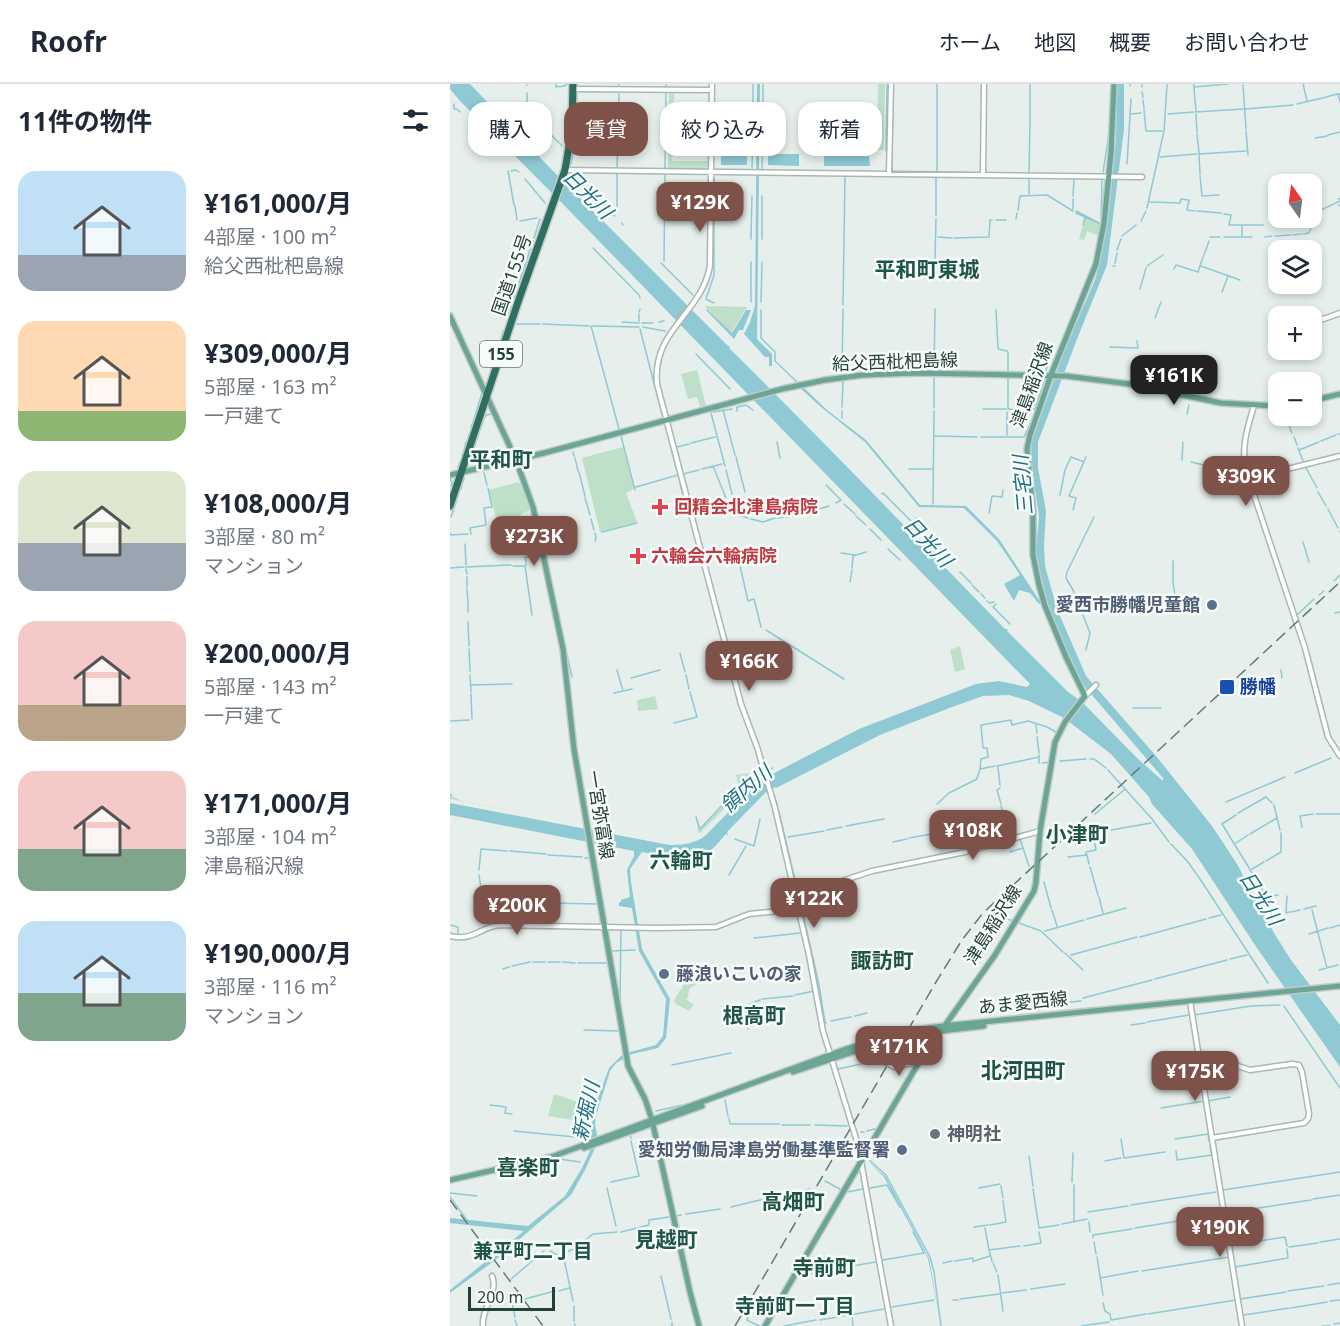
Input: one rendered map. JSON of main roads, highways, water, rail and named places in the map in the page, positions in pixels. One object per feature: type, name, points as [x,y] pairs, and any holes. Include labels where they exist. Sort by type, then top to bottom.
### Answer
[{"type":"highway","name":"国道155号","points":[[450,506],[564,172],[572,129],[573,86]]},
{"type":"main road","name":"津島稲沢線","points":[[765,1326],[919,1062],[995,955],[1034,891],[1040,831],[1055,742],[1065,722],[1085,697],[1045,606],[1033,555],[1034,511],[1027,460],[1028,442],[1096,264],[1104,223],[1109,176],[1114,123],[1114,84]]},
{"type":"main road","name":"一宮弥富線","points":[[450,316],[516,460],[533,507],[563,649],[574,749],[625,1052],[628,1066],[645,1099],[652,1122],[699,1326]]},
{"type":"main road","name":"給父西枇杷島線","points":[[450,475],[516,460],[777,390],[862,375],[917,373],[1068,376],[1129,384],[1221,403],[1268,406]]},
{"type":"main road","points":[[1322,398],[1340,394]]},
{"type":"main road","name":"あま愛西線","points":[[450,1180],[551,1157],[589,1145],[881,1038],[942,1029],[1340,987]]},
{"type":"main road","name":"あま愛西線","points":[[830,1057],[942,1029]]},
{"type":"water","points":[[450,84],[470,84],[487,102],[468,102],[468,109],[450,89]]},
{"type":"water","points":[[757,84],[760,84],[760,102],[757,102]]},
{"type":"water","points":[[1117,84],[1124,84],[1124,129],[1107,265],[1038,442],[1038,468],[1046,511],[1045,566],[1057,609],[1086,676],[1156,756],[1212,826],[1237,864],[1291,960],[1340,1025],[1340,1067],[1257,948],[1192,849],[1111,754],[1064,718],[1029,701],[1009,695],[983,696],[880,735],[775,787],[765,793],[727,832],[728,835],[726,834],[714,848],[702,855],[676,858],[642,852],[630,869],[631,882],[642,949],[670,999],[666,1038],[658,1048],[632,1054],[616,1063],[610,1071],[596,1116],[596,1146],[571,1195],[494,1261],[450,1293],[450,1290],[524,1231],[450,1223],[450,1218],[528,1226],[565,1196],[590,1151],[593,1112],[609,1068],[623,1054],[656,1045],[663,1036],[666,999],[639,951],[632,908],[619,906],[621,900],[630,897],[627,870],[634,851],[450,815],[450,803],[669,845],[688,844],[705,836],[759,781],[859,729],[976,684],[999,681],[1027,687],[1030,684],[515,156],[539,156],[730,346],[729,348],[1005,629],[1008,629],[1007,631],[1067,691],[1083,703],[1163,781],[1163,778],[1080,681],[1047,603],[1036,552],[1039,516],[1032,469],[1031,443],[1100,262],[1109,210],[1116,140]]},
{"type":"water","points":[[798,154],[799,156],[799,166],[768,165],[768,156]]},
{"type":"water","points":[[721,156],[747,156],[747,165],[721,165]]},
{"type":"water","points":[[756,156],[759,156],[757,339],[772,354],[772,366],[769,366],[769,357],[765,357],[744,334],[755,306]]},
{"type":"water","points":[[824,156],[869,156],[870,166],[824,166]]},
{"type":"water","points":[[707,309],[732,333],[746,310],[751,310],[743,330],[739,330],[734,339]]},
{"type":"water","points":[[803,387],[827,410],[866,440],[920,505],[966,506],[999,539],[1041,603],[1039,604],[1030,593],[1019,590],[1014,601],[1004,584],[1020,575],[997,541],[964,508],[919,507],[865,442],[800,388]]},
{"type":"water","points":[[867,1160],[886,1177],[929,1258],[941,1326],[928,1258],[884,1177]]},
{"type":"waterway","points":[[556,84],[556,87],[567,84]]},
{"type":"waterway","points":[[753,84],[753,102]]},
{"type":"waterway","points":[[763,84],[763,102]]},
{"type":"waterway","points":[[886,151],[887,84]]},
{"type":"waterway","points":[[893,84],[893,91]]},
{"type":"waterway","points":[[937,84],[937,171]]},
{"type":"waterway","points":[[1030,84],[1030,119]]},
{"type":"waterway","points":[[1111,84],[1111,92]]},
{"type":"waterway","points":[[1147,208],[1164,131],[1167,84]]},
{"type":"waterway","points":[[1194,84],[1194,87],[1228,84]]},
{"type":"waterway","points":[[1303,84],[1307,101]]},
{"type":"waterway","points":[[1243,85],[1246,129]]},
{"type":"waterway","points":[[1194,88],[1196,111]]},
{"type":"waterway","points":[[1142,92],[1143,97]]},
{"type":"waterway","points":[[527,93],[527,109],[559,143]]},
{"type":"waterway","points":[[665,168],[666,93]]},
{"type":"waterway","points":[[893,93],[893,105]]},
{"type":"waterway","points":[[617,168],[619,94]]},
{"type":"waterway","points":[[1319,99],[1337,94]]},
{"type":"waterway","points":[[1340,94],[1338,94],[1340,102]]},
{"type":"waterway","points":[[1127,164],[1131,99]]},
{"type":"waterway","points":[[1297,104],[1318,99]]},
{"type":"waterway","points":[[1143,100],[1144,108]]},
{"type":"waterway","points":[[454,104],[454,109],[460,112]]},
{"type":"waterway","points":[[1245,109],[1293,105]]},
{"type":"waterway","points":[[892,144],[893,108]]},
{"type":"waterway","points":[[1196,112],[1243,109]]},
{"type":"waterway","points":[[1144,110],[1146,131],[1162,131]]},
{"type":"waterway","points":[[1168,114],[1194,112]]},
{"type":"waterway","points":[[1131,114],[1141,113]]},
{"type":"waterway","points":[[1196,114],[1197,132]]},
{"type":"waterway","points":[[1029,173],[1030,120]]},
{"type":"waterway","points":[[1246,131],[1248,155]]},
{"type":"waterway","points":[[1328,135],[1340,132]]},
{"type":"waterway","points":[[1103,172],[1109,134]]},
{"type":"waterway","points":[[1197,134],[1199,153]]},
{"type":"waterway","points":[[1315,138],[1327,136]]},
{"type":"waterway","points":[[892,145],[892,171]]},
{"type":"waterway","points":[[1199,154],[1246,151]]},
{"type":"waterway","points":[[1160,157],[1197,154]]},
{"type":"waterway","points":[[1199,155],[1200,174]]},
{"type":"waterway","name":"日光川","points":[[571,164],[573,156]]},
{"type":"waterway","points":[[752,156],[752,168]]},
{"type":"waterway","points":[[762,156],[762,169]]},
{"type":"waterway","points":[[508,171],[514,205]]},
{"type":"waterway","points":[[511,171],[519,172]]},
{"type":"waterway","name":"日光川","points":[[617,174],[617,208]]},
{"type":"waterway","points":[[664,261],[665,174]]},
{"type":"waterway","points":[[843,305],[845,176]]},
{"type":"waterway","points":[[1200,176],[1202,196],[1219,195]]},
{"type":"waterway","name":"日光川","points":[[576,177],[583,184]]},
{"type":"waterway","points":[[714,178],[714,185]]},
{"type":"waterway","points":[[936,178],[936,215]]},
{"type":"waterway","points":[[525,179],[545,203]]},
{"type":"waterway","points":[[1029,179],[1029,194]]},
{"type":"waterway","points":[[1073,196],[1074,180]]},
{"type":"waterway","points":[[1101,219],[1102,181]]},
{"type":"waterway","points":[[714,186],[714,193]]},
{"type":"waterway","points":[[714,195],[714,211]]},
{"type":"waterway","points":[[1018,210],[1020,196],[1047,195],[1073,211]]},
{"type":"waterway","points":[[751,239],[752,196]]},
{"type":"waterway","points":[[762,196],[762,239]]},
{"type":"waterway","points":[[1073,199],[1073,209]]},
{"type":"waterway","points":[[1150,202],[1180,203],[1181,199],[1188,200]]},
{"type":"waterway","points":[[1189,200],[1187,210],[1195,211]]},
{"type":"waterway","points":[[1322,210],[1340,201]]},
{"type":"waterway","points":[[515,206],[517,220]]},
{"type":"waterway","points":[[1076,211],[1099,223]]},
{"type":"waterway","points":[[1141,221],[1146,211]]},
{"type":"waterway","points":[[1197,211],[1221,213]]},
{"type":"waterway","points":[[714,213],[714,225]]},
{"type":"waterway","points":[[1016,219],[1017,213]]},
{"type":"waterway","points":[[1076,213],[1101,224]]},
{"type":"waterway","points":[[1224,214],[1231,215],[1229,225],[1242,225],[1242,237]]},
{"type":"waterway","points":[[1083,225],[1085,217]]},
{"type":"waterway","points":[[520,221],[537,218]]},
{"type":"waterway","points":[[534,238],[540,219]]},
{"type":"waterway","points":[[935,258],[936,219]]},
{"type":"waterway","points":[[954,238],[989,237],[990,220],[992,220]]},
{"type":"waterway","points":[[996,220],[1006,220]]},
{"type":"waterway","points":[[1122,236],[1136,225]]},
{"type":"waterway","points":[[1243,225],[1263,225]]},
{"type":"waterway","points":[[714,227],[714,237]]},
{"type":"waterway","points":[[1303,234],[1309,233],[1311,228]]},
{"type":"waterway","points":[[1293,235],[1301,234]]},
{"type":"waterway","points":[[1275,236],[1291,235]]},
{"type":"waterway","points":[[1265,237],[1272,236]]},
{"type":"waterway","points":[[938,237],[952,238]]},
{"type":"waterway","points":[[1210,237],[1220,237]]},
{"type":"waterway","points":[[1224,237],[1252,237]]},
{"type":"waterway","points":[[714,239],[714,245]]},
{"type":"waterway","points":[[1117,250],[1121,239]]},
{"type":"waterway","points":[[508,315],[533,241]]},
{"type":"waterway","points":[[1204,255],[1209,241]]},
{"type":"waterway","points":[[714,246],[714,275],[706,299],[714,303]]},
{"type":"waterway","points":[[593,248],[640,298]]},
{"type":"waterway","points":[[1115,263],[1117,253]]},
{"type":"waterway","points":[[1147,266],[1163,255]]},
{"type":"waterway","points":[[1174,269],[1176,265],[1198,272],[1203,257]]},
{"type":"waterway","points":[[751,262],[751,302]]},
{"type":"waterway","points":[[761,302],[762,262]]},
{"type":"waterway","points":[[661,263],[693,295]]},
{"type":"waterway","points":[[1201,266],[1240,280]]},
{"type":"waterway","points":[[1140,289],[1146,268]]},
{"type":"waterway","points":[[1222,292],[1228,276]]},
{"type":"waterway","points":[[1155,318],[1161,302]]},
{"type":"waterway","points":[[842,373],[843,309]]},
{"type":"waterway","points":[[934,370],[935,309]]},
{"type":"waterway","points":[[761,310],[761,338],[775,352],[775,361],[797,382]]},
{"type":"waterway","points":[[996,310],[998,349],[1007,351]]},
{"type":"waterway","points":[[639,314],[639,321]]},
{"type":"waterway","points":[[659,322],[664,321]]},
{"type":"waterway","points":[[622,322],[639,323]]},
{"type":"waterway","points":[[642,323],[653,323]]},
{"type":"waterway","points":[[517,324],[540,324]]},
{"type":"waterway","points":[[543,324],[589,326]]},
{"type":"waterway","points":[[591,326],[619,429]]},
{"type":"waterway","points":[[593,326],[639,327]]},
{"type":"waterway","points":[[643,327],[665,331]]},
{"type":"waterway","points":[[640,329],[655,387]]},
{"type":"waterway","points":[[501,339],[503,331]]},
{"type":"waterway","points":[[1110,347],[1138,348],[1137,341]]},
{"type":"waterway","points":[[498,346],[499,342]]},
{"type":"waterway","points":[[494,357],[497,350]]},
{"type":"waterway","points":[[1008,352],[1008,371]]},
{"type":"waterway","points":[[696,354],[730,389]]},
{"type":"waterway","points":[[1042,366],[1047,366],[1046,370]]},
{"type":"waterway","points":[[934,378],[934,408]]},
{"type":"waterway","points":[[1008,378],[1008,409]]},
{"type":"waterway","points":[[1027,409],[1035,409],[1044,380]]},
{"type":"waterway","points":[[842,407],[843,381]]},
{"type":"waterway","points":[[656,389],[660,406]]},
{"type":"waterway","points":[[473,422],[482,393]]},
{"type":"waterway","points":[[737,411],[737,407],[746,405],[753,410]]},
{"type":"waterway","points":[[1187,414],[1189,405]]},
{"type":"waterway","points":[[661,408],[662,414]]},
{"type":"waterway","points":[[713,412],[732,409]]},
{"type":"waterway","points":[[983,409],[1006,409]]},
{"type":"waterway","points":[[1009,409],[1021,410]]},
{"type":"waterway","points":[[723,410],[735,455]]},
{"type":"waterway","points":[[842,411],[842,418]]},
{"type":"waterway","points":[[933,504],[934,411]]},
{"type":"waterway","points":[[1007,412],[1007,435]]},
{"type":"waterway","points":[[711,413],[725,466]]},
{"type":"waterway","points":[[484,419],[486,415],[491,414]]},
{"type":"waterway","points":[[981,437],[1024,437],[1035,414]]},
{"type":"waterway","points":[[480,430],[483,422]]},
{"type":"waterway","points":[[471,428],[472,424]]},
{"type":"waterway","points":[[1289,426],[1292,433]]},
{"type":"waterway","points":[[666,427],[667,432]]},
{"type":"waterway","points":[[467,441],[470,432]]},
{"type":"waterway","points":[[469,463],[479,433]]},
{"type":"waterway","points":[[1321,441],[1336,435]]},
{"type":"waterway","points":[[621,436],[635,490]]},
{"type":"waterway","points":[[935,436],[977,437]]},
{"type":"waterway","points":[[691,443],[715,437]]},
{"type":"waterway","points":[[1294,437],[1297,445]]},
{"type":"waterway","points":[[669,438],[672,450]]},
{"type":"waterway","points":[[464,451],[466,442]]},
{"type":"waterway","points":[[777,442],[780,458]]},
{"type":"waterway","points":[[1182,460],[1183,442]]},
{"type":"waterway","points":[[1299,450],[1319,442]]},
{"type":"waterway","points":[[677,447],[689,444]]},
{"type":"waterway","points":[[1298,448],[1303,461]]},
{"type":"waterway","points":[[573,452],[574,456]]},
{"type":"waterway","points":[[672,453],[675,462]]},
{"type":"waterway","points":[[736,457],[745,492]]},
{"type":"waterway","points":[[1060,495],[1065,470],[1071,457],[1084,462]]},
{"type":"waterway","points":[[1073,510],[1076,498],[1069,496],[1086,457]]},
{"type":"waterway","points":[[575,458],[578,471]]},
{"type":"waterway","points":[[458,467],[460,462]]},
{"type":"waterway","points":[[1191,462],[1230,471],[1234,463]]},
{"type":"waterway","points":[[675,464],[678,473]]},
{"type":"waterway","points":[[702,469],[722,464]]},
{"type":"waterway","points":[[713,466],[726,498]]},
{"type":"waterway","points":[[1306,468],[1317,488]]},
{"type":"waterway","points":[[909,469],[932,469]]},
{"type":"waterway","points":[[683,474],[699,470]]},
{"type":"waterway","points":[[726,470],[732,494]]},
{"type":"waterway","points":[[579,472],[585,496]]},
{"type":"waterway","points":[[484,473],[487,485]]},
{"type":"waterway","points":[[636,487],[678,475],[679,479]]},
{"type":"waterway","points":[[450,479],[451,486]]},
{"type":"waterway","points":[[680,483],[684,499]]},
{"type":"waterway","points":[[461,489],[462,485]]},
{"type":"waterway","points":[[826,485],[841,500],[836,503]]},
{"type":"waterway","points":[[471,534],[470,528],[486,525],[484,508],[492,507],[488,488]]},
{"type":"waterway","name":"三宅川","points":[[989,513],[992,496],[1002,497],[1003,490]]},
{"type":"waterway","points":[[1318,492],[1326,506]]},
{"type":"waterway","name":"日光川","points":[[882,494],[910,520],[913,522],[916,518]]},
{"type":"waterway","points":[[451,517],[458,496]]},
{"type":"waterway","points":[[585,498],[590,515]]},
{"type":"waterway","points":[[733,498],[738,515],[748,518]]},
{"type":"waterway","points":[[685,503],[687,508]]},
{"type":"waterway","points":[[844,504],[855,514]]},
{"type":"waterway","points":[[809,512],[829,506]]},
{"type":"waterway","points":[[1328,509],[1338,528]]},
{"type":"waterway","points":[[797,516],[805,514]]},
{"type":"waterway","points":[[777,518],[793,516]]},
{"type":"waterway","points":[[856,516],[866,525]]},
{"type":"waterway","points":[[1086,650],[1090,633],[1066,578],[1094,517]]},
{"type":"waterway","points":[[751,519],[763,522],[775,518]]},
{"type":"waterway","points":[[591,519],[594,530]]},
{"type":"waterway","points":[[602,532],[637,523]]},
{"type":"waterway","name":"日光川","points":[[917,528],[941,550]]},
{"type":"waterway","points":[[870,529],[881,540]]},
{"type":"waterway","points":[[450,533],[451,535],[468,534]]},
{"type":"waterway","points":[[595,533],[595,541]]},
{"type":"waterway","points":[[528,538],[528,547]]},
{"type":"waterway","points":[[1303,542],[1309,562]]},
{"type":"waterway","points":[[465,544],[466,565]]},
{"type":"waterway","points":[[727,548],[730,557],[738,557],[748,601],[754,599],[761,627]]},
{"type":"waterway","points":[[888,549],[900,560]]},
{"type":"waterway","points":[[526,562],[525,557],[530,557],[529,551]]},
{"type":"waterway","points":[[852,568],[853,556],[866,552]]},
{"type":"waterway","points":[[841,553],[855,555]]},
{"type":"waterway","points":[[1173,561],[1175,595]]},
{"type":"waterway","points":[[526,564],[532,615]]},
{"type":"waterway","points":[[466,567],[511,565]]},
{"type":"waterway","points":[[513,566],[524,566]]},
{"type":"waterway","points":[[450,568],[464,567]]},
{"type":"waterway","points":[[466,569],[467,574]]},
{"type":"waterway","points":[[850,582],[852,570]]},
{"type":"waterway","points":[[960,572],[971,583]]},
{"type":"waterway","points":[[1334,581],[1340,575]]},
{"type":"waterway","points":[[467,577],[467,587]]},
{"type":"waterway","points":[[972,585],[979,592]]},
{"type":"waterway","points":[[467,589],[468,604]]},
{"type":"waterway","points":[[1319,595],[1324,591]]},
{"type":"waterway","points":[[981,594],[985,598]]},
{"type":"waterway","points":[[1298,614],[1314,599]]},
{"type":"waterway","points":[[987,601],[994,602]]},
{"type":"waterway","points":[[996,604],[993,607],[1010,624]]},
{"type":"waterway","points":[[468,605],[468,612]]},
{"type":"waterway","points":[[1335,613],[1340,612]]},
{"type":"waterway","points":[[468,622],[469,646]]},
{"type":"waterway","points":[[766,630],[844,679]]},
{"type":"waterway","points":[[768,649],[786,645]]},
{"type":"waterway","points":[[469,649],[470,671]]},
{"type":"waterway","points":[[680,653],[685,672]]},
{"type":"waterway","points":[[567,655],[572,677]]},
{"type":"waterway","points":[[617,670],[623,691]]},
{"type":"waterway","points":[[631,678],[660,670]]},
{"type":"waterway","points":[[1281,670],[1282,678]]},
{"type":"waterway","points":[[470,675],[471,692]]},
{"type":"waterway","points":[[686,675],[689,689]]},
{"type":"waterway","points":[[471,685],[512,684]]},
{"type":"waterway","points":[[614,693],[632,689]]},
{"type":"waterway","points":[[674,723],[697,717],[690,692]]},
{"type":"waterway","points":[[471,694],[472,719]]},
{"type":"waterway","points":[[1133,708],[1161,708]]},
{"type":"waterway","points":[[450,721],[469,720]]},
{"type":"waterway","points":[[980,769],[981,759],[988,757],[987,748],[983,748],[981,725],[1011,720],[1012,725],[1028,721],[1056,732]]},
{"type":"waterway","points":[[1036,725],[1037,733]]},
{"type":"waterway","points":[[1037,737],[1039,753]]},
{"type":"waterway","name":"領内川","points":[[760,750],[767,770],[773,768]]},
{"type":"waterway","points":[[1039,755],[1039,763]]},
{"type":"waterway","points":[[997,766],[1039,757]]},
{"type":"waterway","points":[[1295,773],[1331,758]]},
{"type":"waterway","points":[[1060,761],[1086,759]]},
{"type":"waterway","points":[[1090,759],[1094,759],[1106,768]]},
{"type":"waterway","points":[[1042,763],[1050,762]]},
{"type":"waterway","points":[[977,778],[980,769],[995,766]]},
{"type":"waterway","points":[[998,767],[1000,785]]},
{"type":"waterway","points":[[1108,770],[1152,819],[1169,842]]},
{"type":"waterway","name":"領内川","points":[[739,787],[750,777]]},
{"type":"waterway","points":[[1226,802],[1285,777]]},
{"type":"waterway","points":[[937,804],[949,793],[977,779]]},
{"type":"waterway","points":[[1000,788],[997,790],[1001,804]]},
{"type":"waterway","name":"領内川","points":[[696,817],[700,829],[737,789]]},
{"type":"waterway","points":[[1095,814],[1124,790]]},
{"type":"waterway","points":[[774,795],[777,804]]},
{"type":"waterway","points":[[1238,813],[1266,797],[1272,803]]},
{"type":"waterway","points":[[1274,805],[1280,830]]},
{"type":"waterway","points":[[1001,806],[1010,837]]},
{"type":"waterway","points":[[779,812],[795,880]]},
{"type":"waterway","points":[[1302,827],[1300,816],[1313,814]]},
{"type":"waterway","points":[[1316,814],[1340,814]]},
{"type":"waterway","name":"日光川","points":[[1236,815],[1222,824],[1267,897],[1278,895]]},
{"type":"waterway","points":[[1250,834],[1277,818]]},
{"type":"waterway","points":[[735,839],[754,846],[760,819]]},
{"type":"waterway","points":[[846,826],[884,819]]},
{"type":"waterway","points":[[991,823],[1005,819]]},
{"type":"waterway","points":[[1111,830],[1151,823]]},
{"type":"waterway","points":[[954,833],[989,824]]},
{"type":"waterway","points":[[827,830],[842,827]]},
{"type":"waterway","points":[[939,833],[950,830],[952,834]]},
{"type":"waterway","points":[[1092,833],[1107,830]]},
{"type":"waterway","points":[[788,837],[824,831]]},
{"type":"waterway","points":[[909,838],[937,833]]},
{"type":"waterway","points":[[1266,861],[1281,852],[1281,833]]},
{"type":"waterway","points":[[1086,854],[1086,852],[1096,850],[1093,835]]},
{"type":"waterway","points":[[1236,843],[1248,835]]},
{"type":"waterway","points":[[893,842],[907,839]]},
{"type":"waterway","points":[[1011,841],[1020,839],[1029,866]]},
{"type":"waterway","points":[[1171,844],[1200,879],[1268,983]]},
{"type":"waterway","points":[[729,875],[746,846]]},
{"type":"waterway","points":[[1010,852],[1023,848]]},
{"type":"waterway","points":[[479,870],[481,849],[507,851]]},
{"type":"waterway","points":[[510,851],[546,854]]},
{"type":"waterway","points":[[548,855],[582,857]]},
{"type":"waterway","points":[[1068,857],[1087,855],[1089,864]]},
{"type":"waterway","name":"日光川","points":[[1252,869],[1264,862]]},
{"type":"waterway","points":[[1090,867],[1098,895]]},
{"type":"waterway","points":[[479,875],[483,902],[506,902]]},
{"type":"waterway","points":[[1044,882],[1051,908]]},
{"type":"waterway","points":[[797,887],[826,1023]]},
{"type":"waterway","points":[[999,902],[1010,892]]},
{"type":"waterway","name":"日光川","points":[[1287,896],[1286,913],[1289,912]]},
{"type":"waterway","points":[[1099,897],[1103,913]]},
{"type":"waterway","points":[[509,902],[545,903]]},
{"type":"waterway","points":[[548,903],[597,904]]},
{"type":"waterway","points":[[482,905],[483,910]]},
{"type":"waterway","points":[[1304,909],[1316,906]]},
{"type":"waterway","points":[[1087,919],[1126,908]]},
{"type":"waterway","points":[[1052,910],[1057,926]]},
{"type":"waterway","name":"日光川","points":[[1291,912],[1300,910]]},
{"type":"waterway","points":[[1312,910],[1327,968]]},
{"type":"waterway","points":[[483,912],[485,922]]},
{"type":"waterway","points":[[991,913],[1013,921]]},
{"type":"waterway","points":[[1209,918],[1221,915]]},
{"type":"waterway","points":[[1140,937],[1206,919]]},
{"type":"waterway","points":[[1045,931],[1084,920]]},
{"type":"waterway","points":[[1019,923],[1041,931],[1063,952]]},
{"type":"waterway","points":[[450,925],[458,927],[458,935]]},
{"type":"waterway","points":[[1330,928],[1340,925]]},
{"type":"waterway","points":[[1309,934],[1328,928]]},
{"type":"waterway","points":[[620,999],[621,929]]},
{"type":"waterway","points":[[754,938],[800,933]]},
{"type":"waterway","points":[[1071,955],[1137,937]]},
{"type":"waterway","points":[[611,951],[635,950]]},
{"type":"waterway","points":[[1065,953],[1083,970]]},
{"type":"waterway","points":[[1230,959],[1247,955]]},
{"type":"waterway","points":[[1155,979],[1227,960]]},
{"type":"waterway","points":[[512,966],[530,962]]},
{"type":"waterway","points":[[533,962],[545,962]]},
{"type":"waterway","points":[[548,962],[560,962]]},
{"type":"waterway","points":[[563,962],[575,963]]},
{"type":"waterway","points":[[578,963],[608,963]]},
{"type":"waterway","points":[[1319,970],[1338,965]]},
{"type":"waterway","points":[[503,969],[509,967]]},
{"type":"waterway","points":[[1083,998],[1152,980]]},
{"type":"waterway","points":[[795,995],[814,991]]},
{"type":"waterway","points":[[762,999],[793,996]]},
{"type":"waterway","points":[[748,1029],[745,1006],[760,1000]]},
{"type":"waterway","points":[[1060,1003],[1081,1001]]},
{"type":"waterway","points":[[1043,1009],[1057,1003]]},
{"type":"waterway","points":[[1194,1015],[1251,1006],[1280,1005]]},
{"type":"waterway","points":[[1284,1006],[1340,1088]]},
{"type":"waterway","points":[[1035,1011],[1041,1009]]},
{"type":"waterway","points":[[855,1016],[867,1013]]},
{"type":"waterway","points":[[1147,1022],[1189,1015]]},
{"type":"waterway","points":[[831,1021],[851,1017]]},
{"type":"waterway","points":[[1131,1025],[1145,1023]]},
{"type":"waterway","points":[[584,1030],[619,1031]]},
{"type":"waterway","points":[[672,1065],[731,1053]]},
{"type":"waterway","points":[[1202,1057],[1221,1054]]},
{"type":"waterway","points":[[1154,1065],[1197,1058]]},
{"type":"waterway","points":[[838,1069],[861,1064]]},
{"type":"waterway","points":[[1208,1101],[1230,1097]]},
{"type":"waterway","points":[[725,1100],[728,1116]]},
{"type":"waterway","points":[[1161,1108],[1204,1101]]},
{"type":"waterway","points":[[656,1111],[692,1103]]},
{"type":"waterway","points":[[490,1105],[506,1107],[505,1113],[512,1114]]},
{"type":"waterway","points":[[729,1118],[730,1124],[746,1124]]},
{"type":"waterway","points":[[747,1124],[779,1124]]},
{"type":"waterway","points":[[782,1125],[810,1125]]},
{"type":"waterway","points":[[815,1125],[847,1126]]},
{"type":"waterway","points":[[867,1131],[878,1128]]},
{"type":"waterway","name":"新堀川","points":[[514,1131],[575,1137]]},
{"type":"waterway","points":[[1175,1139],[1208,1134],[1209,1141]]},
{"type":"waterway","name":"新堀川","points":[[577,1137],[586,1137]]},
{"type":"waterway","points":[[1121,1139],[1124,1158],[1165,1152]]},
{"type":"waterway","points":[[611,1182],[639,1176],[631,1141]]},
{"type":"waterway","points":[[1176,1151],[1177,1160],[1212,1155],[1210,1147]]},
{"type":"waterway","points":[[1072,1182],[1073,1153]]},
{"type":"waterway","points":[[1029,1156],[1033,1186]]},
{"type":"waterway","points":[[867,1158],[886,1175],[930,1257],[941,1326]]},
{"type":"waterway","points":[[1105,1161],[1121,1158]]},
{"type":"waterway","points":[[559,1159],[580,1162]]},
{"type":"waterway","points":[[1223,1190],[1340,1172]]},
{"type":"waterway","points":[[825,1181],[840,1189]]},
{"type":"waterway","points":[[979,1188],[1000,1184]]},
{"type":"waterway","points":[[870,1188],[887,1185],[900,1207]]},
{"type":"waterway","points":[[1074,1185],[1074,1222]]},
{"type":"waterway","points":[[1001,1186],[1003,1198]]},
{"type":"waterway","points":[[607,1188],[616,1226]]},
{"type":"waterway","points":[[761,1200],[810,1189]]},
{"type":"waterway","points":[[847,1192],[863,1189]]},
{"type":"waterway","points":[[1033,1189],[1039,1228],[1059,1225]]},
{"type":"waterway","points":[[1131,1205],[1216,1192]]},
{"type":"waterway","points":[[450,1193],[477,1196]]},
{"type":"waterway","points":[[1313,1199],[1340,1195]]},
{"type":"waterway","points":[[450,1197],[467,1220]]},
{"type":"waterway","points":[[731,1207],[760,1200]]},
{"type":"waterway","points":[[1226,1213],[1311,1200]]},
{"type":"waterway","points":[[990,1225],[1006,1222],[1003,1201]]},
{"type":"waterway","points":[[1088,1212],[1128,1206]]},
{"type":"waterway","points":[[686,1214],[720,1209]]},
{"type":"waterway","points":[[1135,1228],[1222,1214]]},
{"type":"waterway","points":[[677,1216],[681,1215]]},
{"type":"waterway","points":[[621,1232],[649,1225],[649,1220],[669,1217]]},
{"type":"waterway","points":[[1062,1224],[1087,1219]]},
{"type":"waterway","points":[[1089,1222],[1090,1232]]},
{"type":"waterway","points":[[974,1227],[988,1225]]},
{"type":"waterway","points":[[985,1228],[989,1250]]},
{"type":"waterway","points":[[1093,1238],[1093,1235],[1132,1229]]},
{"type":"waterway","points":[[579,1245],[593,1234],[617,1232]]},
{"type":"waterway","points":[[883,1260],[924,1253],[913,1232]]},
{"type":"waterway","points":[[1024,1246],[1041,1243],[1039,1232]]},
{"type":"waterway","points":[[1232,1245],[1285,1237],[1287,1246]]},
{"type":"waterway","points":[[1320,1242],[1340,1239]]},
{"type":"waterway","points":[[1094,1242],[1096,1254]]},
{"type":"waterway","points":[[1289,1247],[1318,1243]]},
{"type":"waterway","points":[[992,1261],[989,1250],[1020,1246]]},
{"type":"waterway","points":[[561,1254],[574,1249]]},
{"type":"waterway","points":[[1233,1259],[1235,1267],[1288,1258],[1287,1249]]},
{"type":"waterway","points":[[511,1279],[544,1251]]},
{"type":"waterway","points":[[550,1251],[564,1259],[573,1301]]},
{"type":"waterway","points":[[974,1261],[990,1256]]},
{"type":"waterway","points":[[1097,1257],[1103,1295]]},
{"type":"waterway","points":[[1142,1271],[1229,1257]]},
{"type":"waterway","points":[[955,1261],[973,1258],[973,1262]]},
{"type":"waterway","points":[[943,1263],[952,1261]]},
{"type":"waterway","points":[[811,1273],[876,1262]]},
{"type":"waterway","points":[[993,1263],[997,1272]]},
{"type":"waterway","points":[[1100,1278],[1138,1271]]},
{"type":"waterway","points":[[798,1276],[808,1274]]},
{"type":"waterway","points":[[998,1275],[1003,1311]]},
{"type":"waterway","points":[[661,1276],[671,1319]]},
{"type":"waterway","points":[[1328,1285],[1340,1283]]},
{"type":"waterway","points":[[1031,1289],[1065,1284]]},
{"type":"waterway","points":[[1288,1291],[1324,1286]]},
{"type":"waterway","points":[[559,1291],[569,1288]]},
{"type":"waterway","points":[[1002,1293],[1026,1290]]},
{"type":"waterway","points":[[525,1299],[555,1291]]},
{"type":"waterway","points":[[1240,1299],[1286,1292]]},
{"type":"waterway","points":[[960,1299],[999,1294]]},
{"type":"waterway","points":[[892,1307],[934,1300]]},
{"type":"waterway","points":[[953,1300],[958,1300]]},
{"type":"waterway","points":[[1148,1314],[1236,1300]]},
{"type":"waterway","points":[[1330,1301],[1340,1300]]},
{"type":"waterway","points":[[512,1302],[515,1317]]},
{"type":"waterway","points":[[1291,1308],[1327,1302]]},
{"type":"waterway","points":[[1103,1303],[1111,1320],[1146,1314]]},
{"type":"waterway","points":[[752,1304],[747,1320],[759,1326]]},
{"type":"waterway","points":[[574,1306],[574,1321]]},
{"type":"waterway","points":[[1244,1315],[1289,1308]]},
{"type":"waterway","points":[[820,1320],[884,1309]]},
{"type":"waterway","points":[[852,1315],[853,1326]]},
{"type":"waterway","points":[[515,1320],[517,1326]]},
{"type":"waterway","points":[[784,1326],[816,1320]]},
{"type":"waterway","points":[[1081,1326],[1109,1322]]},
{"type":"waterway","points":[[1334,1324],[1340,1323]]},
{"type":"waterway","points":[[1322,1326],[1330,1326]]},
{"type":"railway","points":[[735,1326],[936,982],[962,940],[983,913],[1340,582]]},
{"type":"railway","points":[[450,1200],[543,1326]]},
{"type":"place","name":"回精会北津島病院","points":[[660,507]]},
{"type":"place","name":"六輪会六輪病院","points":[[638,556]]},
{"type":"place","name":"愛西市勝幡児童館","points":[[1212,605]]},
{"type":"place","name":"勝幡","points":[[1227,687]]},
{"type":"place","name":"藤浪いこいの家","points":[[664,974]]},
{"type":"place","name":"神明社","points":[[935,1134]]},
{"type":"place","name":"愛知労働局津島労働基準監督署","points":[[902,1150]]},
{"type":"district","name":"平和町東城","points":[[927,270]]},
{"type":"district","name":"平和町","points":[[501,460]]},
{"type":"district","name":"小津町","points":[[1077,835]]},
{"type":"district","name":"六輪町","points":[[681,861]]},
{"type":"district","name":"諏訪町","points":[[882,961]]},
{"type":"district","name":"根高町","points":[[754,1016]]},
{"type":"district","name":"北河田町","points":[[1023,1071]]},
{"type":"district","name":"喜楽町","points":[[528,1168]]},
{"type":"district","name":"高畑町","points":[[793,1202]]},
{"type":"district","name":"見越町","points":[[666,1240]]},
{"type":"district","name":"兼平町二丁目","points":[[533,1251]]},
{"type":"district","name":"寺前町","points":[[824,1268]]},
{"type":"district","name":"寺前町一丁目","points":[[795,1306]]}]
